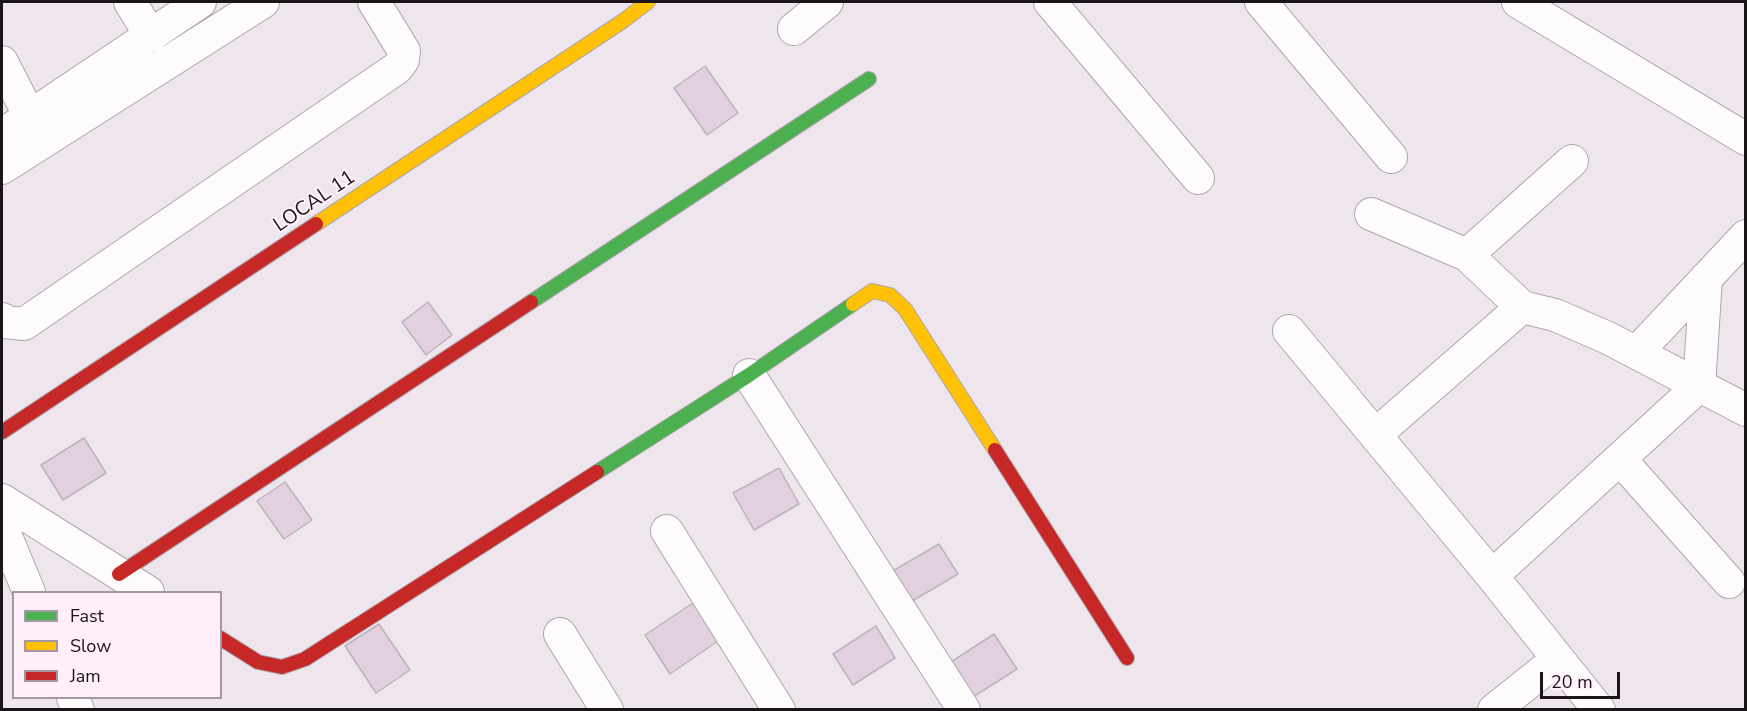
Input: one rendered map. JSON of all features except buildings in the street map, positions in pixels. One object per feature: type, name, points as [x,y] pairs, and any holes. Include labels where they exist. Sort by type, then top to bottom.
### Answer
[{"type":"street","points":[[130,2],[151,36]]},
{"type":"street","points":[[2,135],[200,2]]},
{"type":"street","points":[[2,168],[264,2]]},
{"type":"street","points":[[2,319],[4,322],[24,324],[397,68],[404,60],[404,51],[374,2]]},
{"type":"street","name":"LOCAL 11","points":[[2,432],[623,21],[648,2]]},
{"type":"street","points":[[794,29],[827,2]]},
{"type":"street","points":[[1050,2],[1198,178]]},
{"type":"street","points":[[1261,2],[1391,157]]},
{"type":"street","points":[[1518,2],[1746,139]]},
{"type":"street","points":[[2,62],[30,117]]},
{"type":"street","points":[[119,574],[868,79]]},
{"type":"street","points":[[1467,255],[1572,161]]},
{"type":"street","points":[[1371,214],[1467,255],[1522,307],[1555,315],[1637,352],[1746,410]]},
{"type":"street","points":[[1637,352],[1746,236]]},
{"type":"street","points":[[1492,576],[1699,386],[1706,278]]},
{"type":"street","points":[[222,639],[258,662],[282,667],[305,659],[749,375],[872,291],[891,295],[905,309],[920,330],[1127,658]]},
{"type":"street","points":[[1375,435],[1522,307]]},
{"type":"street","points":[[1289,332],[1492,576],[1599,710]]},
{"type":"street","points":[[749,375],[964,710]]},
{"type":"street","points":[[1620,459],[1740,585]]},
{"type":"street","points":[[2,500],[146,591]]},
{"type":"street","points":[[2,527],[29,591]]},
{"type":"street","points":[[667,531],[779,710]]},
{"type":"street","points":[[561,634],[607,710]]},
{"type":"street","points":[[1494,710],[1558,659]]},
{"type":"traffic: fast","points":[[531,302],[869,79]]},
{"type":"traffic: fast","points":[[597,472],[749,375],[853,304]]},
{"type":"traffic: slow","points":[[316,224],[623,21],[648,2]]},
{"type":"traffic: slow","points":[[853,304],[872,291],[890,295],[905,309],[995,450]]},
{"type":"traffic: jam","points":[[2,432],[316,224]]},
{"type":"traffic: jam","points":[[119,574],[531,302]]},
{"type":"traffic: jam","points":[[995,450],[1127,658]]},
{"type":"traffic: jam","points":[[222,639],[258,662],[282,667],[305,659],[597,472]]}]
